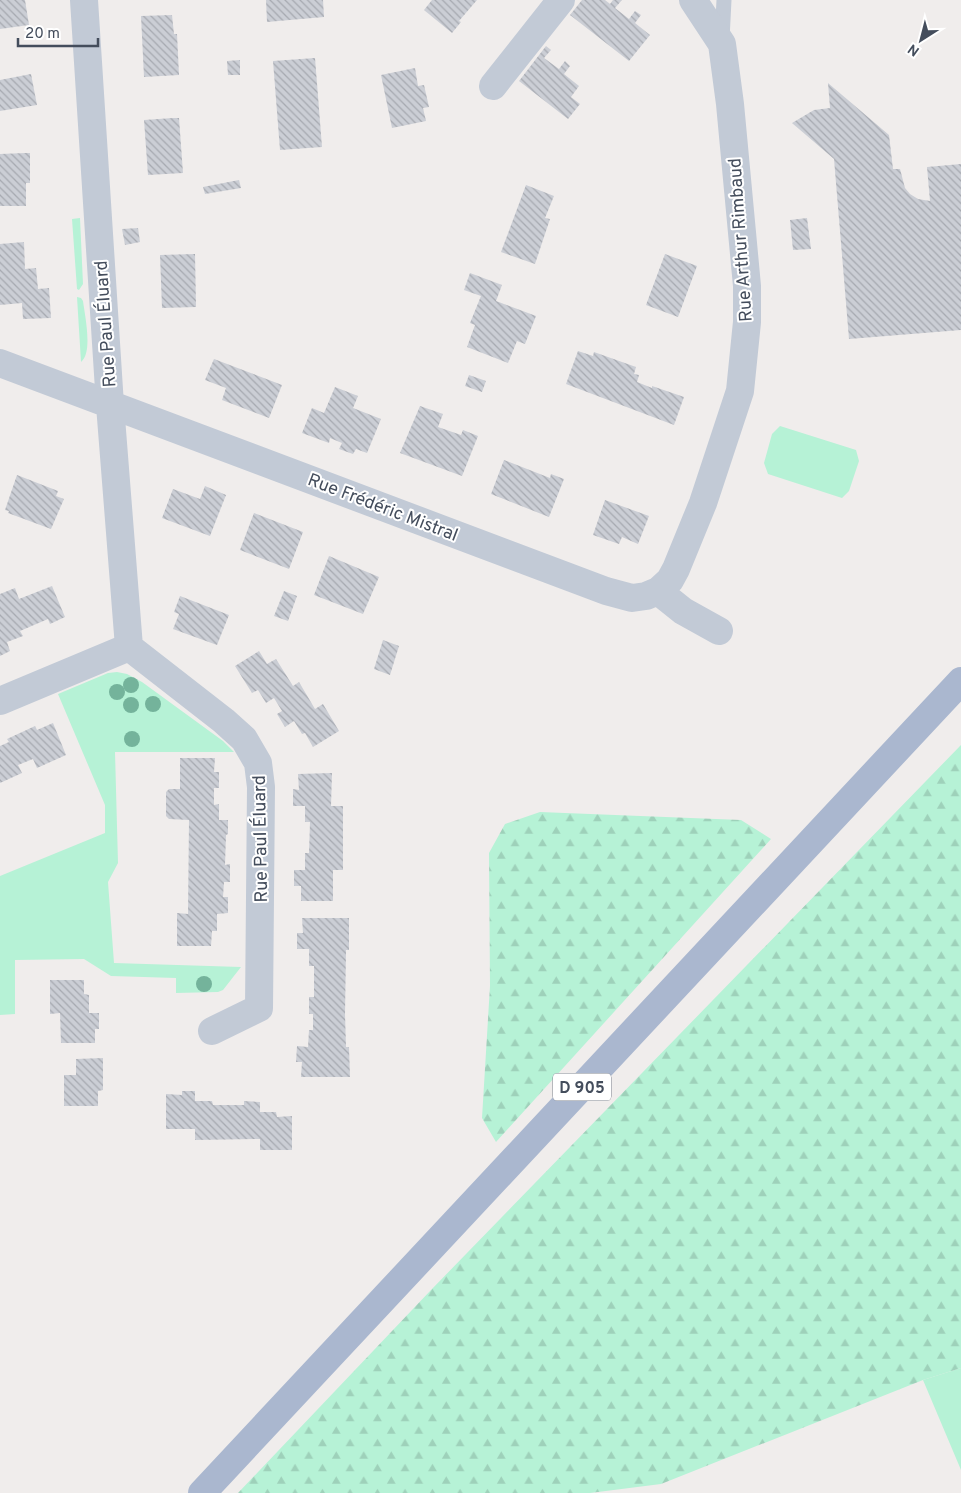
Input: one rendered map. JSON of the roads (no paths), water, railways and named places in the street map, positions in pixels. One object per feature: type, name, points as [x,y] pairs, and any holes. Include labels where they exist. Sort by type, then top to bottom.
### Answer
[{"type":"main road","name":"D 905","points":[[202,1493],[961,681]]},
{"type":"street","name":"Rue Paul Éluard","points":[[84,0],[110,405],[129,647],[244,739],[258,763],[260,787],[259,1008],[212,1031]]},
{"type":"street","points":[[493,86],[561,0]]},
{"type":"street","name":"Rue Arthur Rimbaud","points":[[658,591],[670,580],[676,570],[703,503],[740,391],[747,322],[747,286],[730,104],[722,44],[693,0]]},
{"type":"street","name":"Rue Frédéric Mistral","points":[[0,363],[606,591],[632,598],[646,596],[658,591]]},
{"type":"street","points":[[658,591],[683,611],[719,631]]},
{"type":"street","points":[[0,701],[129,647]]},
{"type":"lane","points":[[722,44],[724,0]]}]
